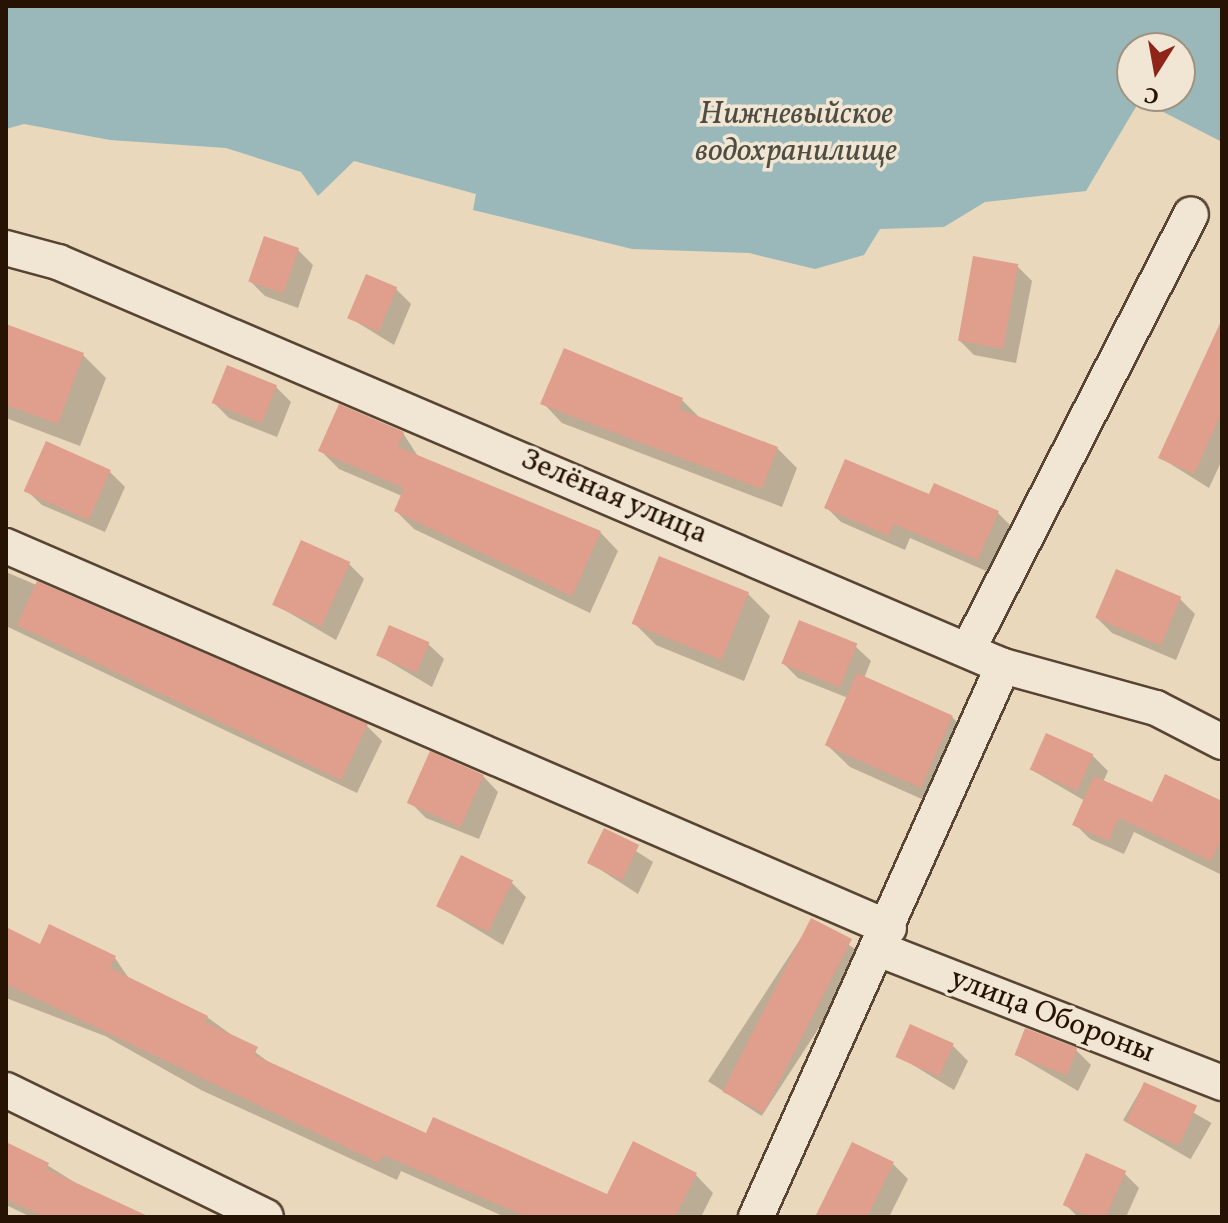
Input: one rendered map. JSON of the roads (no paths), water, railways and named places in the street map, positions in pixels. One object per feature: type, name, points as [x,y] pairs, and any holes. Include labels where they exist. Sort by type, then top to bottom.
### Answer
[{"type":"street","points":[[969,648],[1191,215]]},
{"type":"street","name":"Зелёная улица","points":[[6,248],[58,262],[969,648],[1003,666],[1156,708],[1222,742]]},
{"type":"street","name":"улица Обороны","points":[[6,546],[885,939],[1222,1083]]},
{"type":"street","points":[[756,1217],[885,939],[1003,666]]},
{"type":"street","points":[[6,1090],[266,1217]]},
{"type":"water","name":"Нижневыйское водохранилище","points":[[6,6],[1222,6],[1222,142],[1163,112],[1196,112],[1196,32],[1116,32],[1116,112],[1133,112],[1086,191],[985,202],[944,227],[880,229],[864,255],[815,269],[749,253],[632,249],[473,210],[476,194],[354,161],[318,196],[301,172],[226,148],[110,140],[24,124],[6,129]]}]
